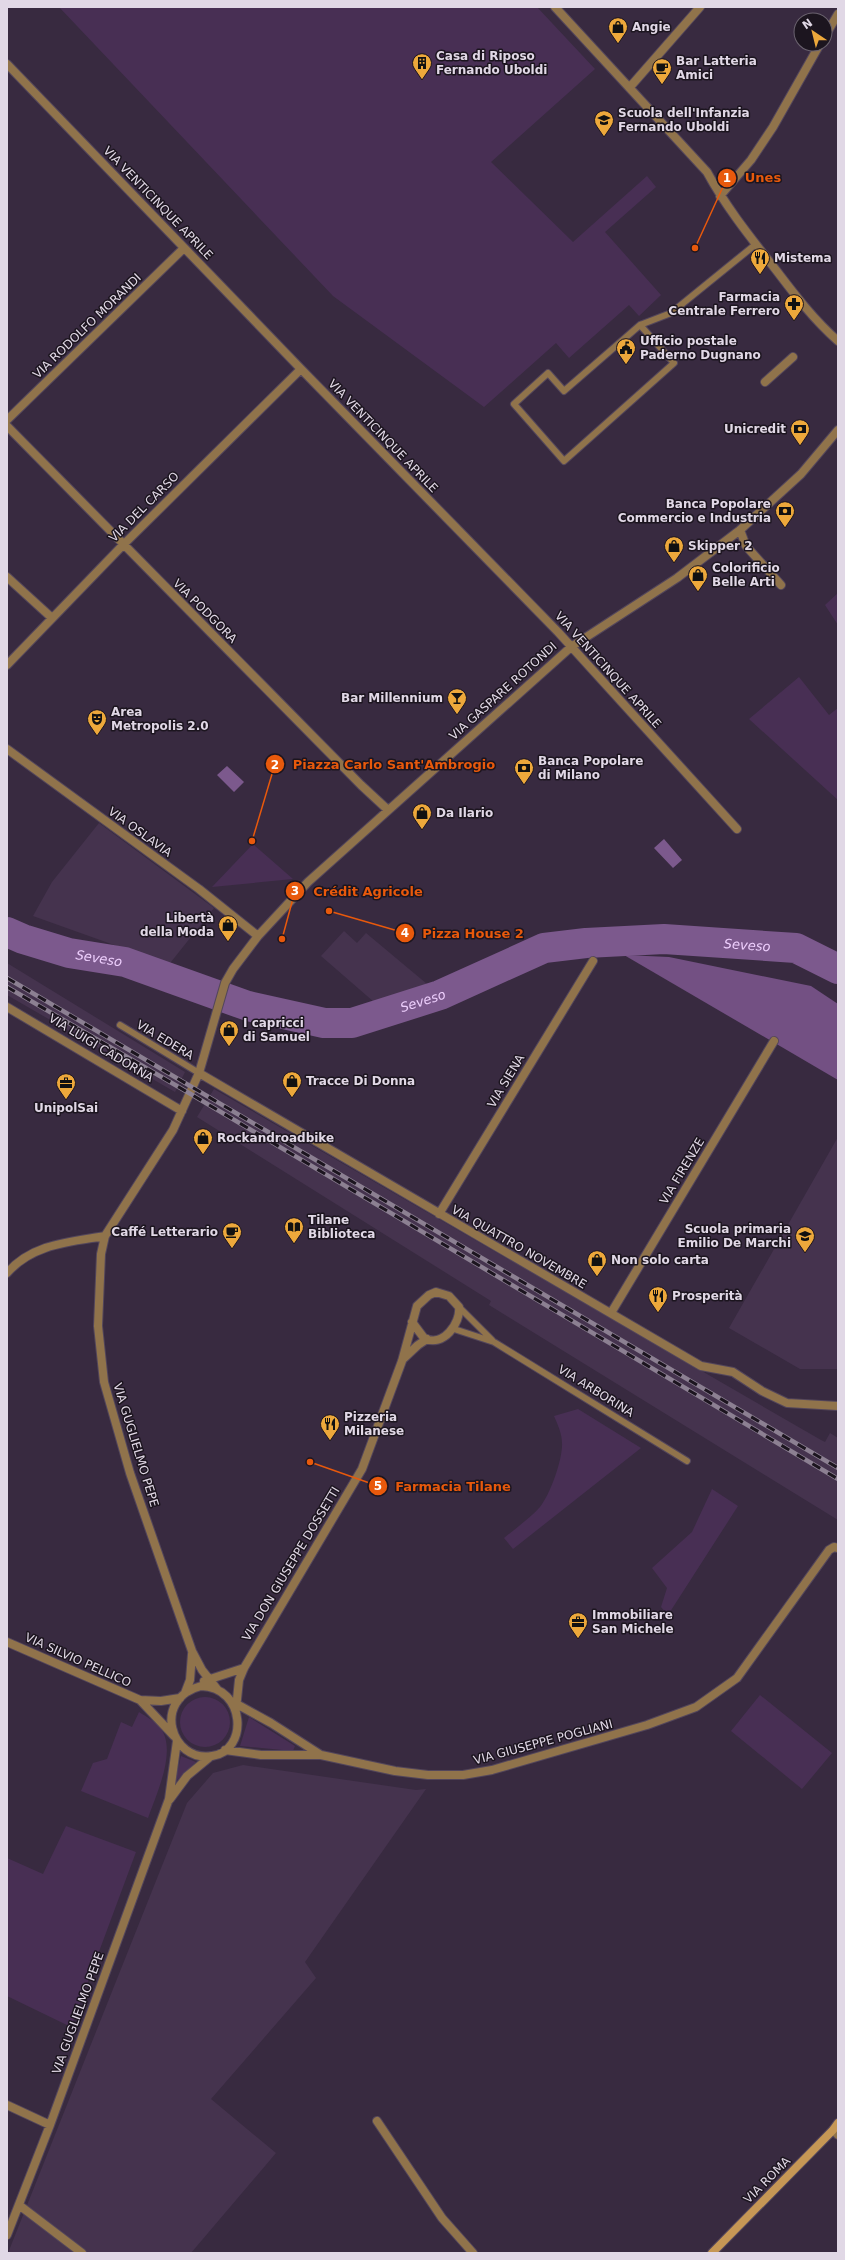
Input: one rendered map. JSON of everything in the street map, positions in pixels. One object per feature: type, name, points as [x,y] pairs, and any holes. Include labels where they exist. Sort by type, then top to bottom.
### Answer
[{"type":"street","points":[[555,7],[707,172],[720,196],[756,244],[810,313],[838,341]]},
{"type":"street","points":[[630,87],[700,7]]},
{"type":"street","points":[[720,196],[751,160],[773,126],[815,52]]},
{"type":"street","name":"VIA VENTICINQUE APRILE","points":[[7,64],[571,647],[737,830]]},
{"type":"street","name":"VIA RODOLFO MORANDI","points":[[7,420],[184,248]]},
{"type":"street","points":[[764,382],[793,357]]},
{"type":"street","name":"VIA DEL CARSO","points":[[7,665],[123,545],[301,369]]},
{"type":"street","name":"VIA PODGORA","points":[[7,426],[361,786],[388,810]]},
{"type":"street","name":"VIA GASPARE ROTONDI","points":[[199,1073],[225,983],[232,969],[258,936],[308,882],[571,647],[677,578],[740,530],[801,474],[838,430]]},
{"type":"street","points":[[740,530],[746,546],[781,585]]},
{"type":"street","points":[[7,577],[52,618]]},
{"type":"street","name":"VIA OSLAVIA","points":[[7,749],[199,889],[258,936]]},
{"type":"street","name":"VIA SIENA","points":[[440,1214],[593,961]]},
{"type":"street","name":"VIA LUIGI CADORNA","points":[[7,1007],[182,1111]]},
{"type":"street","name":"VIA FIRENZE","points":[[611,1313],[774,1041]]},
{"type":"street","name":"VIA QUATTRO NOVEMBRE","points":[[199,1073],[701,1366],[733,1372],[773,1397],[787,1403],[838,1406]]},
{"type":"street","name":"VIA GUGLIELMO PEPE","points":[[199,1073],[182,1111],[166,1141],[104,1236],[101,1254],[98,1326],[104,1382],[130,1472],[192,1651],[202,1670],[211,1678]]},
{"type":"street","points":[[7,1273],[25,1257],[42,1248],[104,1236]]},
{"type":"street","points":[[436,1292],[449,1296],[459,1307],[458,1322],[454,1329],[441,1337],[427,1339],[418,1331],[412,1322],[413,1314],[422,1300],[436,1292]]},
{"type":"street","name":"VIA DON GIUSEPPE DOSSETTI","points":[[234,1704],[244,1668],[362,1468],[402,1361],[412,1322]]},
{"type":"street","name":"VIA DON GIUSEPPE DOSSETTI","points":[[402,1361],[415,1347],[427,1339]]},
{"type":"street","name":"VIA GIUSEPPE POGLIANI","points":[[225,1750],[261,1755],[321,1756],[395,1771],[428,1775],[463,1775],[492,1770],[647,1725],[696,1707],[737,1678],[829,1550],[838,1548]]},
{"type":"street","name":"VIA SILVIO PELLICO","points":[[7,1642],[140,1700],[161,1701],[182,1696]]},
{"type":"street","name":"VIA GUGLIELMO PEPE","points":[[182,1696],[190,1680],[192,1651]]},
{"type":"street","points":[[211,1678],[217,1689],[234,1704],[238,1720],[237,1731],[225,1750],[210,1757],[189,1751],[176,1739],[171,1722],[172,1714],[182,1696],[193,1688],[211,1678],[244,1668]]},
{"type":"street","points":[[193,1688],[208,1686],[217,1689]]},
{"type":"street","points":[[238,1691],[248,1709]]},
{"type":"street","name":"VIA SILVIO PELLICO","points":[[140,1700],[176,1739]]},
{"type":"street","name":"VIA GIUSEPPE POGLIANI","points":[[234,1704],[248,1709],[321,1756]]},
{"type":"street","name":"VIA GUGLIELMO PEPE","points":[[7,2235],[50,2125],[169,1799],[176,1739]]},
{"type":"street","name":"VIA GUGLIELMO PEPE","points":[[169,1799],[188,1776],[210,1757]]},
{"type":"street","points":[[7,2106],[50,2125]]},
{"type":"street","points":[[377,2121],[442,2218],[473,2253]]},
{"type":"street","name":"VIA ROMA","points":[[712,2253],[836,2132],[838,2122]]},
{"type":"street","points":[[19,2205],[82,2253]]},
{"type":"lane","points":[[640,325],[674,363],[564,461],[514,404],[548,373],[564,391],[640,325],[671,313],[756,244]]},
{"type":"lane","name":"VIA EDERA","points":[[120,1025],[199,1073]]},
{"type":"lane","name":"VIA ARBORINA","points":[[459,1307],[494,1342],[687,1461]]},
{"type":"lane","name":"VIA ARBORINA","points":[[454,1329],[494,1342]]},
{"type":"shaded area","points":[[59,7],[537,7],[595,69],[491,162],[573,242],[647,176],[656,187],[605,232],[661,295],[639,316],[629,305],[569,358],[556,343],[484,407],[333,296]]},
{"type":"shaded area","points":[[838,593],[838,625],[825,605]]},
{"type":"shaded area","points":[[799,677],[829,715],[838,708],[838,800],[749,719]]},
{"type":"shaded area","points":[[227,766],[244,782],[234,792],[217,775]]},
{"type":"shaded area","points":[[99,823],[214,908],[167,967],[145,956],[33,916],[52,882]]},
{"type":"shaded area","points":[[664,839],[682,860],[673,868],[654,848]]},
{"type":"shaded area","points":[[253,844],[293,879],[212,887]]},
{"type":"shaded area","points":[[344,931],[357,943],[366,933],[427,984],[374,1002],[321,956]]},
{"type":"shaded area","points":[[624,955],[669,957],[811,986],[838,1004],[838,1080]]},
{"type":"shaded area","points":[[7,963],[185,1072],[175,1092],[7,995]]},
{"type":"shaded area","points":[[214,1089],[821,1440],[825,1442],[830,1433],[838,1438],[838,1520],[489,1305],[491,1301],[197,1117]]},
{"type":"shaded area","name":"Scuola primaria Emilio De Marchi","points":[[838,1137],[838,1369],[800,1369],[729,1328]]},
{"type":"shaded area","points":[[578,1409],[641,1448],[513,1549],[504,1538],[540,1507],[548,1494],[558,1467],[562,1450],[562,1440],[560,1430],[554,1416]]},
{"type":"shaded area","points":[[712,1489],[738,1506],[668,1615],[661,1607],[667,1588],[652,1568],[692,1532]]},
{"type":"shaded area","points":[[760,1695],[832,1753],[802,1789],[731,1731]]},
{"type":"shaded area","points":[[205,1697],[214,1699],[223,1704],[228,1713],[230,1722],[228,1731],[223,1740],[214,1745],[205,1747],[196,1745],[187,1740],[182,1731],[180,1722],[182,1713],[187,1704],[196,1699]]},
{"type":"shaded area","points":[[139,1712],[159,1726],[165,1738],[167,1749],[164,1773],[148,1818],[81,1791],[93,1763],[107,1759],[121,1722],[132,1727]]},
{"type":"shaded area","points":[[249,1717],[295,1746],[293,1751],[240,1746]]},
{"type":"shaded area","points":[[181,1756],[196,1762],[175,1782]]},
{"type":"shaded area","points":[[243,1765],[416,1790],[426,1789],[305,1962],[316,1978],[211,2099],[276,2153],[191,2253],[8,2253],[187,1803],[213,1773]]},
{"type":"shaded area","points":[[66,1826],[136,1852],[71,2027],[7,1996],[7,1858],[43,1874]]},
{"type":"waterway","name":"Seveso","points":[[7,932],[23,939],[69,953],[125,962],[248,1006],[324,1023],[352,1023],[440,995],[544,948],[586,943],[664,939],[796,948],[838,969]]},
{"type":"railway","points":[[7,978],[838,1468]]},
{"type":"railway","points":[[7,987],[189,1093],[838,1479]]},
{"type":"place","name":"Angie","points":[[618,44]]},
{"type":"place","name":"Casa di Riposo Fernando Uboldi","points":[[422,80]]},
{"type":"place","name":"Bar Latteria Amici","points":[[662,85]]},
{"type":"place","name":"Scuola dell'Infanzia Fernando Uboldi","points":[[604,137]]},
{"type":"place","name":"Unes","points":[[695,248]]},
{"type":"place","name":"Mistema","points":[[760,275]]},
{"type":"place","name":"Farmacia Centrale Ferrero","points":[[794,321]]},
{"type":"place","name":"Ufficio postale Paderno Dugnano","points":[[626,365]]},
{"type":"place","name":"Unicredit","points":[[800,446]]},
{"type":"place","name":"Banca Popolare Commercio e Industria","points":[[785,528]]},
{"type":"place","name":"Skipper 2","points":[[674,563]]},
{"type":"place","name":"Colorificio Belle Arti","points":[[698,592]]},
{"type":"place","name":"Bar Millennium","points":[[457,715]]},
{"type":"place","name":"Area Metropolis 2.0","points":[[97,736]]},
{"type":"place","name":"Banca Popolare di Milano","points":[[524,785]]},
{"type":"place","name":"Da Ilario","points":[[422,830]]},
{"type":"place","name":"Piazza Carlo Sant'Ambrogio","points":[[252,841]]},
{"type":"place","name":"Pizza House 2","points":[[329,911]]},
{"type":"place","name":"Crédit Agricole","points":[[282,939]]},
{"type":"place","name":"Libertà della Moda","points":[[228,942]]},
{"type":"place","name":"I capricci di Samuel","points":[[229,1047]]},
{"type":"place","name":"Tracce Di Donna","points":[[292,1098]]},
{"type":"place","name":"UnipolSai","points":[[66,1100]]},
{"type":"place","name":"Rockandroadbike","points":[[203,1155]]},
{"type":"place","name":"Tilane Biblioteca","points":[[294,1244]]},
{"type":"place","name":"Caffé Letterario","points":[[232,1249]]},
{"type":"place","name":"Scuola primaria Emilio De Marchi","points":[[805,1253]]},
{"type":"place","name":"Non solo carta","points":[[597,1277]]},
{"type":"place","name":"Prosperità","points":[[658,1313]]},
{"type":"place","name":"Pizzeria Milanese","points":[[330,1441]]},
{"type":"place","name":"Farmacia Tilane","points":[[310,1462]]},
{"type":"place","name":"Immobiliare San Michele","points":[[578,1639]]}]
